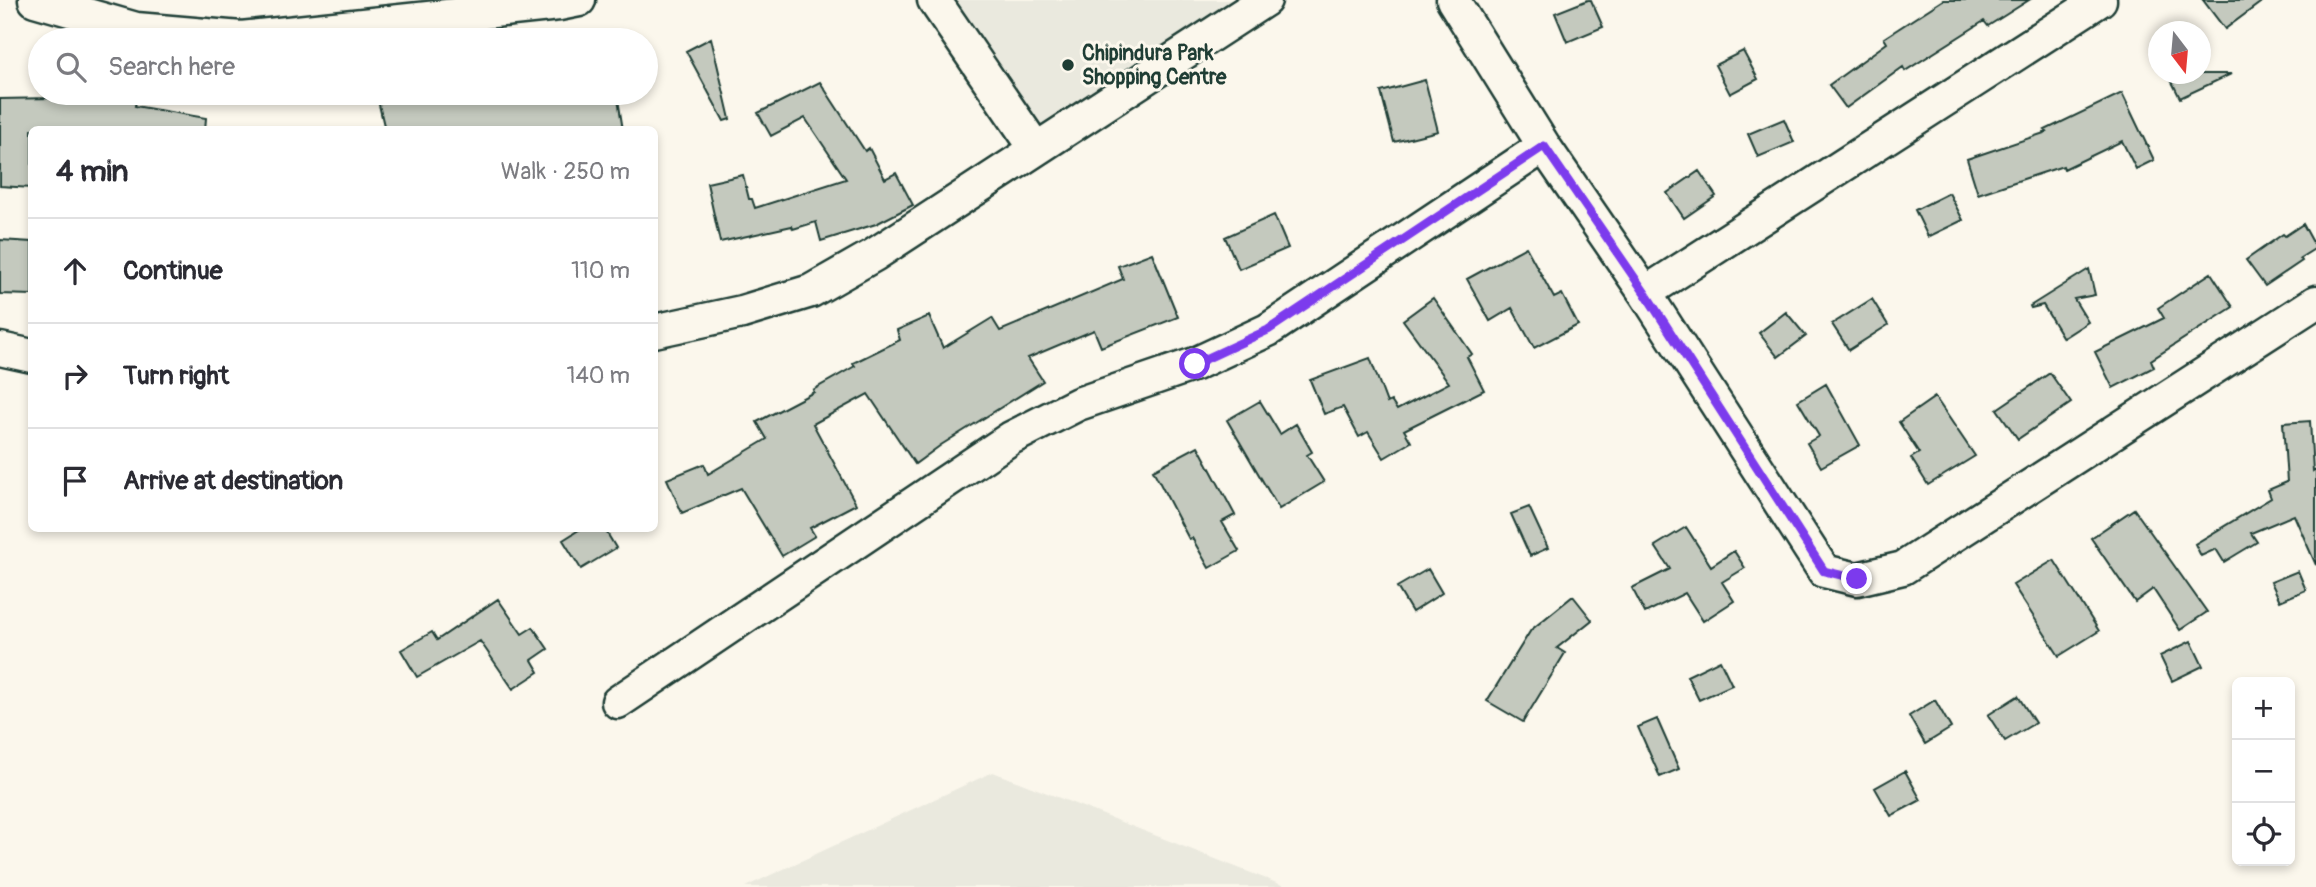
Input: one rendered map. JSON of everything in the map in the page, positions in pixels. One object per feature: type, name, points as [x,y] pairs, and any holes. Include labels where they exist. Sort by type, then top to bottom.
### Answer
[{"type":"street","points":[[35,0],[133,28]]},
{"type":"street","points":[[336,28],[579,0]]},
{"type":"street","points":[[934,0],[1037,149]]},
{"type":"street","points":[[658,330],[742,312],[811,290],[874,256],[1265,0]]},
{"type":"street","points":[[1453,0],[1544,146],[1645,293],[1824,571],[1857,579],[1903,568],[2316,302]]},
{"type":"street","points":[[1645,293],[2100,0]]},
{"type":"street","points":[[618,702],[1011,438],[1078,404],[1195,364],[1268,330],[1544,146]]},
{"type":"street","points":[[0,349],[28,355]]},
{"type":"shaded area","name":"Chipindura Park Shopping Centre","points":[[953,0],[1239,0],[1040,130]]},
{"type":"shaded area","points":[[993,772],[1287,887],[745,887]]},
{"type":"building","points":[[1591,0],[1603,27],[1567,42],[1555,13]]},
{"type":"building","points":[[1943,0],[2029,0],[1988,26],[1984,21],[1905,71],[1903,67],[1846,108],[1829,85],[1887,43],[1884,38]]},
{"type":"building","points":[[2203,0],[2264,0],[2225,29]]},
{"type":"building","points":[[711,38],[730,119],[724,121],[686,51]]},
{"type":"building","points":[[1743,51],[1758,79],[1730,94],[1715,65]]},
{"type":"building","points":[[2211,74],[2231,74],[2211,83]]},
{"type":"building","points":[[1425,80],[1438,131],[1394,142],[1381,92]]},
{"type":"building","points":[[820,82],[865,151],[869,148],[885,179],[896,173],[913,205],[876,224],[821,241],[816,222],[793,229],[792,226],[720,242],[707,183],[743,175],[749,199],[752,199],[755,208],[846,179],[805,118],[771,136],[758,113]]},
{"type":"building","points":[[2173,84],[2210,84],[2180,98]]},
{"type":"building","points":[[2122,93],[2154,160],[2136,169],[2122,141],[2064,169],[2063,166],[1978,194],[1967,159],[2047,132],[2045,130]]},
{"type":"building","points":[[28,98],[28,105],[135,105],[206,118],[205,126],[28,126],[28,188],[0,186],[0,99]]},
{"type":"building","points":[[379,105],[619,105],[622,126],[384,126]]},
{"type":"building","points":[[1784,119],[1794,142],[1758,157],[1748,134]]},
{"type":"building","points":[[1699,171],[1716,196],[1684,218],[1667,193]]},
{"type":"building","points":[[1949,193],[1963,220],[1928,237],[1915,210]]},
{"type":"building","points":[[1274,215],[1288,248],[1239,269],[1225,237]]},
{"type":"building","points":[[2303,224],[2316,248],[2265,286],[2246,260],[2283,234],[2285,236]]},
{"type":"building","points":[[0,240],[28,242],[28,295],[0,294]]},
{"type":"building","points":[[1526,247],[1554,298],[1562,294],[1578,325],[1534,348],[1512,308],[1490,321],[1467,279]]},
{"type":"building","points":[[1152,253],[1178,317],[1101,347],[1094,330],[1028,358],[1043,381],[915,464],[868,394],[813,424],[856,504],[810,528],[815,536],[782,556],[741,488],[682,513],[667,479],[704,464],[708,474],[767,439],[757,422],[814,392],[813,390],[855,366],[853,363],[900,340],[897,330],[929,316],[943,348],[992,318],[1000,331],[1123,279],[1118,266]]},
{"type":"building","points":[[2089,269],[2095,295],[2074,299],[2088,322],[2063,338],[2043,305],[2030,306]]},
{"type":"building","points":[[2211,273],[2233,307],[2151,360],[2154,367],[2113,388],[2095,352],[2164,318],[2158,308]]},
{"type":"building","points":[[1433,298],[1472,354],[1467,357],[1484,390],[1404,430],[1411,442],[1384,458],[1368,432],[1359,437],[1343,407],[1324,414],[1310,380],[1370,358],[1387,403],[1391,401],[1397,410],[1449,383],[1403,320]]},
{"type":"building","points":[[1872,299],[1888,325],[1849,350],[1832,324]]},
{"type":"building","points":[[1786,312],[1806,336],[1778,357],[1759,333]]},
{"type":"building","points":[[2050,373],[2071,403],[2018,439],[1997,409]]},
{"type":"building","points":[[1826,384],[1860,445],[1821,467],[1807,443],[1819,436],[1798,401]]},
{"type":"building","points":[[1935,397],[1975,456],[1928,485],[1911,458],[1919,453],[1899,422]]},
{"type":"building","points":[[1260,401],[1280,434],[1296,424],[1312,452],[1307,455],[1324,482],[1279,509],[1227,420]]},
{"type":"building","points":[[2310,421],[2313,471],[2316,469],[2316,565],[2294,515],[2251,533],[2257,542],[2224,562],[2216,549],[2201,556],[2195,544],[2271,498],[2268,490],[2287,482],[2283,423]]},
{"type":"building","points":[[1198,446],[1235,515],[1222,522],[1239,551],[1209,568],[1192,538],[1189,539],[1153,470]]},
{"type":"building","points":[[1529,507],[1548,548],[1530,556],[1511,514]]},
{"type":"building","points":[[2134,509],[2207,612],[2180,630],[2153,589],[2135,602],[2091,538]]},
{"type":"building","points":[[1686,527],[1711,566],[1734,551],[1745,568],[1722,582],[1734,601],[1703,621],[1685,593],[1645,613],[1632,588],[1670,569],[1655,546]]},
{"type":"building","points":[[576,532],[606,532],[616,548],[581,569],[563,540]]},
{"type":"building","points":[[2054,560],[2099,631],[2059,656],[2013,585]]},
{"type":"building","points":[[1428,569],[1442,593],[1412,612],[1397,587]]},
{"type":"building","points":[[2298,571],[2306,590],[2280,601],[2271,582]]},
{"type":"building","points":[[1573,596],[1592,620],[1557,648],[1565,653],[1523,722],[1487,701],[1531,630]]},
{"type":"building","points":[[498,599],[522,634],[533,627],[548,649],[532,660],[539,672],[513,689],[480,641],[417,677],[401,650],[432,632],[437,640]]},
{"type":"building","points":[[2191,641],[2203,666],[2172,681],[2160,656]]},
{"type":"building","points":[[1720,660],[1732,685],[1699,700],[1687,676]]},
{"type":"building","points":[[2018,696],[2035,723],[2005,741],[1988,715]]},
{"type":"building","points":[[1935,700],[1951,728],[1925,744],[1909,716]]},
{"type":"building","points":[[1657,719],[1679,769],[1660,777],[1638,727]]},
{"type":"building","points":[[1905,771],[1921,800],[1891,816],[1875,788]]},
{"type":"place","name":"Chipindura Park Shopping Centre","points":[[1068,65]]},
{"type":"route","points":[[1195,364],[1268,330],[1544,146],[1645,293],[1824,571],[1857,579]]}]
